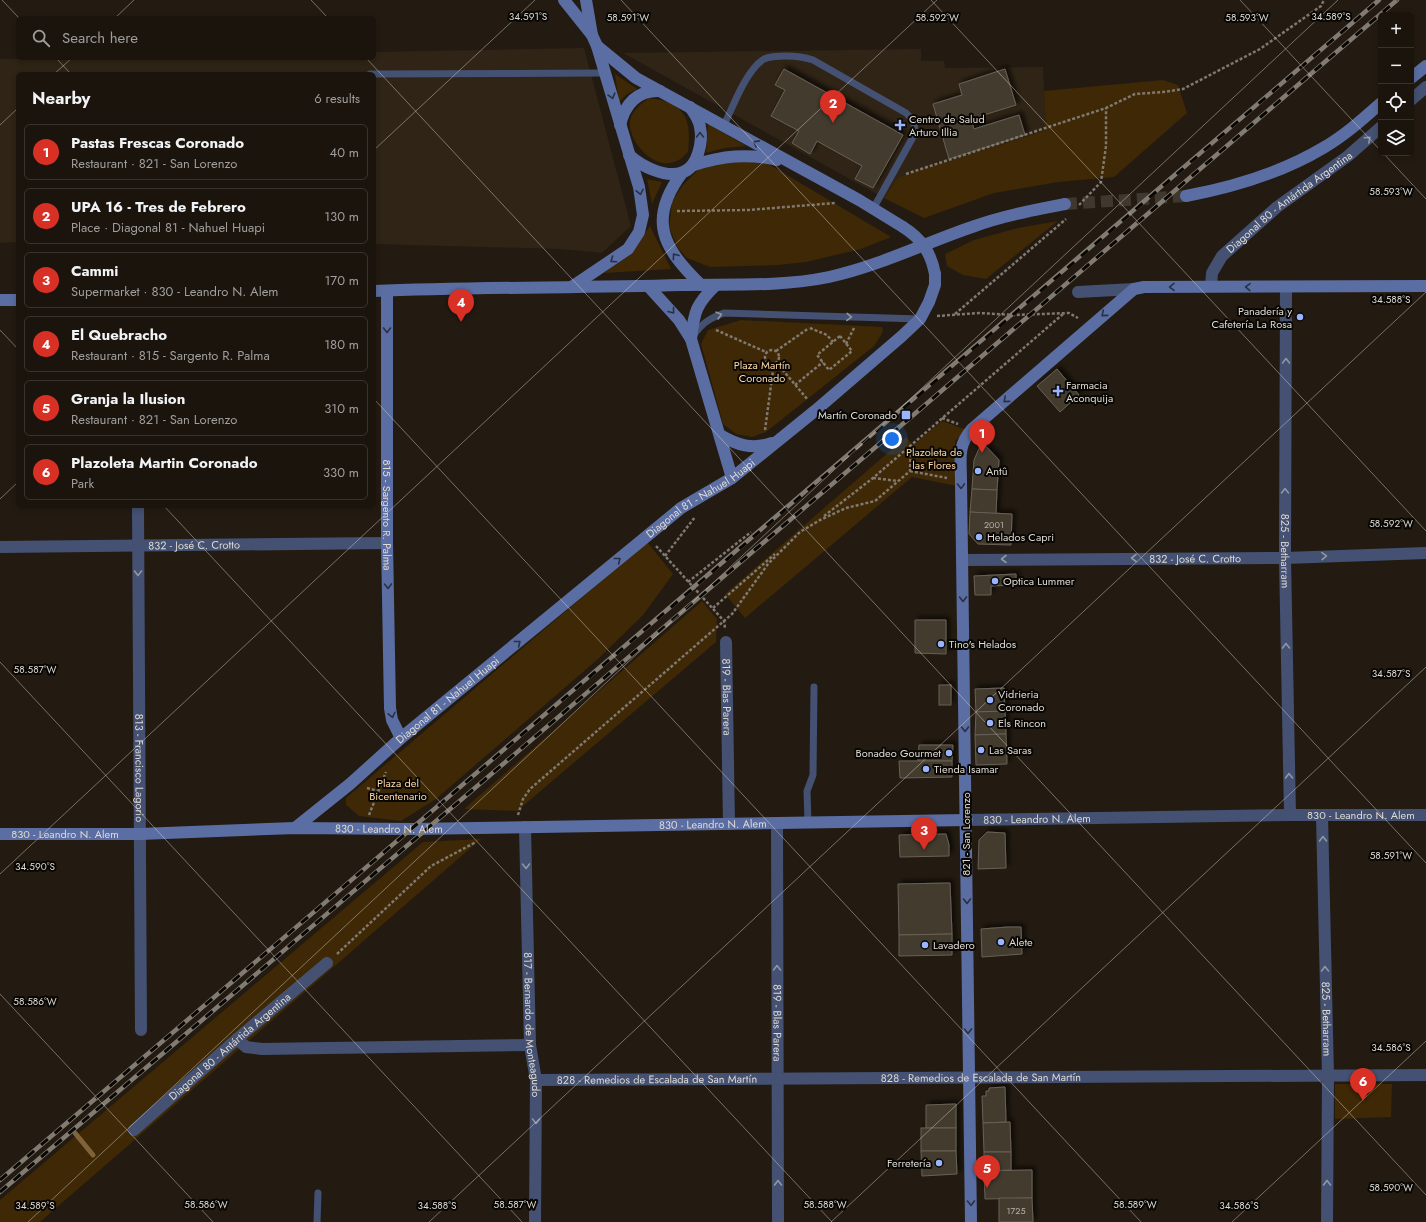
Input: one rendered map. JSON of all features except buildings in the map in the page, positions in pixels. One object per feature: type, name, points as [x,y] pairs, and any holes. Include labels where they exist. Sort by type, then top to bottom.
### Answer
[{"type":"street","points":[[564,0],[595,40],[627,72],[690,107],[700,126],[700,146],[694,164],[682,173],[673,186],[663,212],[663,230],[672,253],[683,268],[701,285]]},
{"type":"street","points":[[573,286],[628,249],[640,232],[643,215],[641,198],[595,40],[586,0]]},
{"type":"street","points":[[1414,76],[1426,66]]},
{"type":"street","points":[[1414,97],[1426,86]]},
{"type":"street","points":[[620,125],[627,106],[632,100],[642,93],[662,91]]},
{"type":"street","points":[[1186,196],[1245,182],[1290,165],[1324,148],[1378,105]]},
{"type":"street","name":"Diagonal 81 - Nahuel Huapi","points":[[295,828],[350,784],[401,738],[681,508],[732,478],[816,410],[920,318],[929,302],[935,286],[935,274],[933,262],[922,242],[903,227],[859,200],[690,107]]},
{"type":"street","name":"Diagonal 80 - Antártida Argentina","points":[[1211,286],[1212,273],[1222,256],[1290,197],[1348,156],[1378,130]]},
{"type":"street","points":[[629,155],[640,165],[651,169],[661,172],[682,173]]},
{"type":"street","name":"Diagonal 81 - Nahuel Huapi","points":[[694,164],[716,158],[750,155],[790,163]]},
{"type":"street","points":[[376,291],[573,286],[716,285],[789,282],[829,277],[882,261],[975,226],[1016,214],[1065,204]]},
{"type":"street","points":[[691,339],[692,322],[698,305],[704,296],[716,285]]},
{"type":"street","points":[[648,286],[674,314],[691,339],[732,478]]},
{"type":"street","points":[[1078,292],[1134,289],[1144,287],[1426,286]]},
{"type":"street","name":"825 - Betharram","points":[[1286,287],[1285,558],[1290,815]]},
{"type":"street","points":[[1091,325],[1134,289]]},
{"type":"street","name":"815 - Sargento R. Palma","points":[[387,290],[387,543],[390,708],[392,720],[401,738]]},
{"type":"street","points":[[0,300],[16,300]]},
{"type":"street","name":"821 - San Lorenzo","points":[[971,1222],[961,447],[964,438],[972,429],[1091,325]]},
{"type":"street","points":[[720,434],[733,443],[747,447],[762,446],[777,441]]},
{"type":"street","name":"813 - Francisco Lagorio","points":[[138,508],[141,1030]]},
{"type":"street","name":"832 - José C. Crotto","points":[[0,547],[387,543]]},
{"type":"street","name":"832 - José C. Crotto","points":[[963,560],[1285,558],[1426,553]]},
{"type":"street","name":"819 - Blas Parera","points":[[726,642],[729,824]]},
{"type":"street","name":"830 - Leandro N. Alem","points":[[0,834],[140,834],[295,828],[364,829],[777,824],[1290,815],[1426,815]]},
{"type":"street","name":"825 - Betharram","points":[[1322,816],[1328,1075],[1327,1222]]},
{"type":"street","name":"819 - Blas Parera","points":[[777,824],[776,1077],[778,1222]]},
{"type":"street","name":"817 - Bernardo de Monteagudo","points":[[520,827],[530,1045],[536,1080],[535,1222]]},
{"type":"street","name":"Diagonal 80 - Antártida Argentina","points":[[134,1130],[237,1039],[327,964]]},
{"type":"street","points":[[237,1039],[246,1047],[262,1049],[530,1045]]},
{"type":"street","name":"828 - Remedios de Escalada de San Martín","points":[[536,1080],[776,1077],[1426,1075]]},
{"type":"lane","points":[[724,125],[746,81],[754,69],[763,60],[771,57],[796,56],[813,60],[906,113],[914,120],[916,128],[913,137],[873,209]]},
{"type":"lane","points":[[376,74],[605,73]]},
{"type":"lane","points":[[691,339],[702,324],[710,318],[724,313],[920,318]]},
{"type":"lane","points":[[808,823],[807,791],[813,775],[814,687]]},
{"type":"lane","points":[[318,1192],[318,1222]]},
{"type":"path","points":[[906,175],[1100,111],[1135,94],[1183,89],[1260,49],[1321,6],[1324,0]]},
{"type":"path","points":[[663,212],[749,210],[859,200]]},
{"type":"path","points":[[920,318],[979,313],[1014,315],[1069,314],[1091,325]]},
{"type":"path","points":[[820,520],[873,478],[1063,314]]},
{"type":"path","points":[[702,324],[766,352],[770,350],[776,351],[825,316]]},
{"type":"path","points":[[846,344],[860,317]]},
{"type":"path","points":[[809,328],[827,335],[833,342]]},
{"type":"path","points":[[840,336],[846,344],[852,351],[829,370],[817,355],[840,336]]},
{"type":"path","points":[[762,446],[775,363],[779,356],[776,351]]},
{"type":"path","points":[[766,352],[766,360],[769,363],[775,363],[816,410]]},
{"type":"path","points":[[795,385],[823,362]]},
{"type":"path","points":[[713,608],[800,532],[820,520],[846,508],[875,501],[910,471],[911,445]]},
{"type":"path","points":[[910,471],[961,481]]},
{"type":"path","points":[[873,478],[899,481]]},
{"type":"path","points":[[665,556],[699,512]]},
{"type":"path","points":[[688,582],[751,532]]},
{"type":"path","points":[[648,536],[724,621],[726,642]]},
{"type":"path","points":[[520,827],[523,799],[530,789],[724,621],[740,605],[768,564],[789,542]]},
{"type":"path","points":[[364,829],[386,771]]},
{"type":"path","points":[[327,964],[431,866],[480,840]]},
{"type":"shaded area","points":[[584,48],[631,226],[602,253],[560,249],[376,244],[376,72],[16,72],[16,242],[0,243],[0,59],[376,60],[376,52]]},
{"type":"shaded area","name":"Centro de Salud Arturo Illia","points":[[921,49],[921,61],[944,61],[945,68],[1043,67],[1046,130],[898,177],[884,198],[623,53]]},
{"type":"green space","points":[[615,74],[637,89],[627,94],[619,102]]},
{"type":"green space","points":[[1163,80],[1178,85],[1187,113],[1114,177],[1058,182],[994,193],[924,218],[884,198],[898,177],[1046,130],[1044,91]]},
{"type":"green space","points":[[649,98],[671,103],[684,114],[687,121],[689,130],[688,152],[675,162],[662,163],[648,156],[633,136],[630,128],[631,117],[637,108]]},
{"type":"green space","points":[[708,124],[746,146],[725,148],[706,153]]},
{"type":"green space","points":[[732,161],[765,162],[891,237],[861,249],[806,262],[778,265],[710,267],[687,258],[678,248],[669,227],[672,202],[682,186],[698,170]]},
{"type":"green space","points":[[647,179],[662,182],[652,204]]},
{"type":"green space","points":[[1058,221],[986,279],[963,275],[947,266],[945,254],[974,240],[1018,228]]},
{"type":"green space","points":[[650,226],[671,269],[604,273],[631,254]]},
{"type":"green space","name":"Plaza Martín Coronado","points":[[741,320],[882,327],[883,332],[874,346],[766,432],[752,437],[736,434],[723,424],[701,344],[708,330]]},
{"type":"green space","name":"Plazoleta de las Flores","points":[[942,421],[967,430],[955,441],[957,486],[912,477],[745,618],[725,594],[906,437],[913,445]]},
{"type":"green space","name":"Plaza del Bicentenario","points":[[647,542],[673,574],[643,615],[598,659],[436,799],[401,821],[359,816],[346,805],[346,798]]},
{"type":"green space","points":[[702,601],[717,619],[716,642],[517,811],[464,809]]},
{"type":"green space","points":[[481,839],[40,1222],[0,1222],[0,1200],[423,842]]},
{"type":"green space","points":[[1335,1084],[1392,1084],[1391,1117],[1335,1119]]},
{"type":"waterway","points":[[75,1133],[93,1155]]},
{"type":"tunnel","points":[[1065,204],[1186,196]]},
{"type":"railway","points":[[0,1180],[1379,0]]},
{"type":"railway","points":[[0,1192],[911,417],[1397,0]]},
{"type":"place","name":"UPA 16 - Tres de Febrero","points":[[833,123]]},
{"type":"place","name":"Centro de Salud Arturo Illia","points":[[900,125]]},
{"type":"place","name":"Panadería y Cafetería La Rosa","points":[[1300,317]]},
{"type":"place","name":"El Quebracho","points":[[461,322]]},
{"type":"place","name":"Farmacia Aconquija","points":[[1058,391]]},
{"type":"place","name":"Martín Coronado","points":[[906,415]]},
{"type":"place","name":"Pastas Frescas Coronado","points":[[982,453]]},
{"type":"place","name":"Antû","points":[[978,471]]},
{"type":"place","name":"Helados Capri","points":[[979,537]]},
{"type":"place","name":"Optica Lummer","points":[[995,581]]},
{"type":"place","name":"Tino's Helados","points":[[941,644]]},
{"type":"place","name":"Vidrieria Coronado","points":[[990,700]]},
{"type":"place","name":"Els Rincon","points":[[990,723]]},
{"type":"place","name":"Las Saras","points":[[981,750]]},
{"type":"place","name":"Bonadeo Gourmet","points":[[949,753]]},
{"type":"place","name":"Tienda Isamar","points":[[926,769]]},
{"type":"place","name":"Cammi","points":[[924,850]]},
{"type":"place","name":"Alete","points":[[1001,942]]},
{"type":"place","name":"Lavadero","points":[[925,945]]},
{"type":"place","name":"Plazoleta Martin Coronado","points":[[1363,1101]]},
{"type":"place","name":"Ferretería","points":[[939,1163]]},
{"type":"place","name":"Granja la Ilusion","points":[[987,1188]]}]
